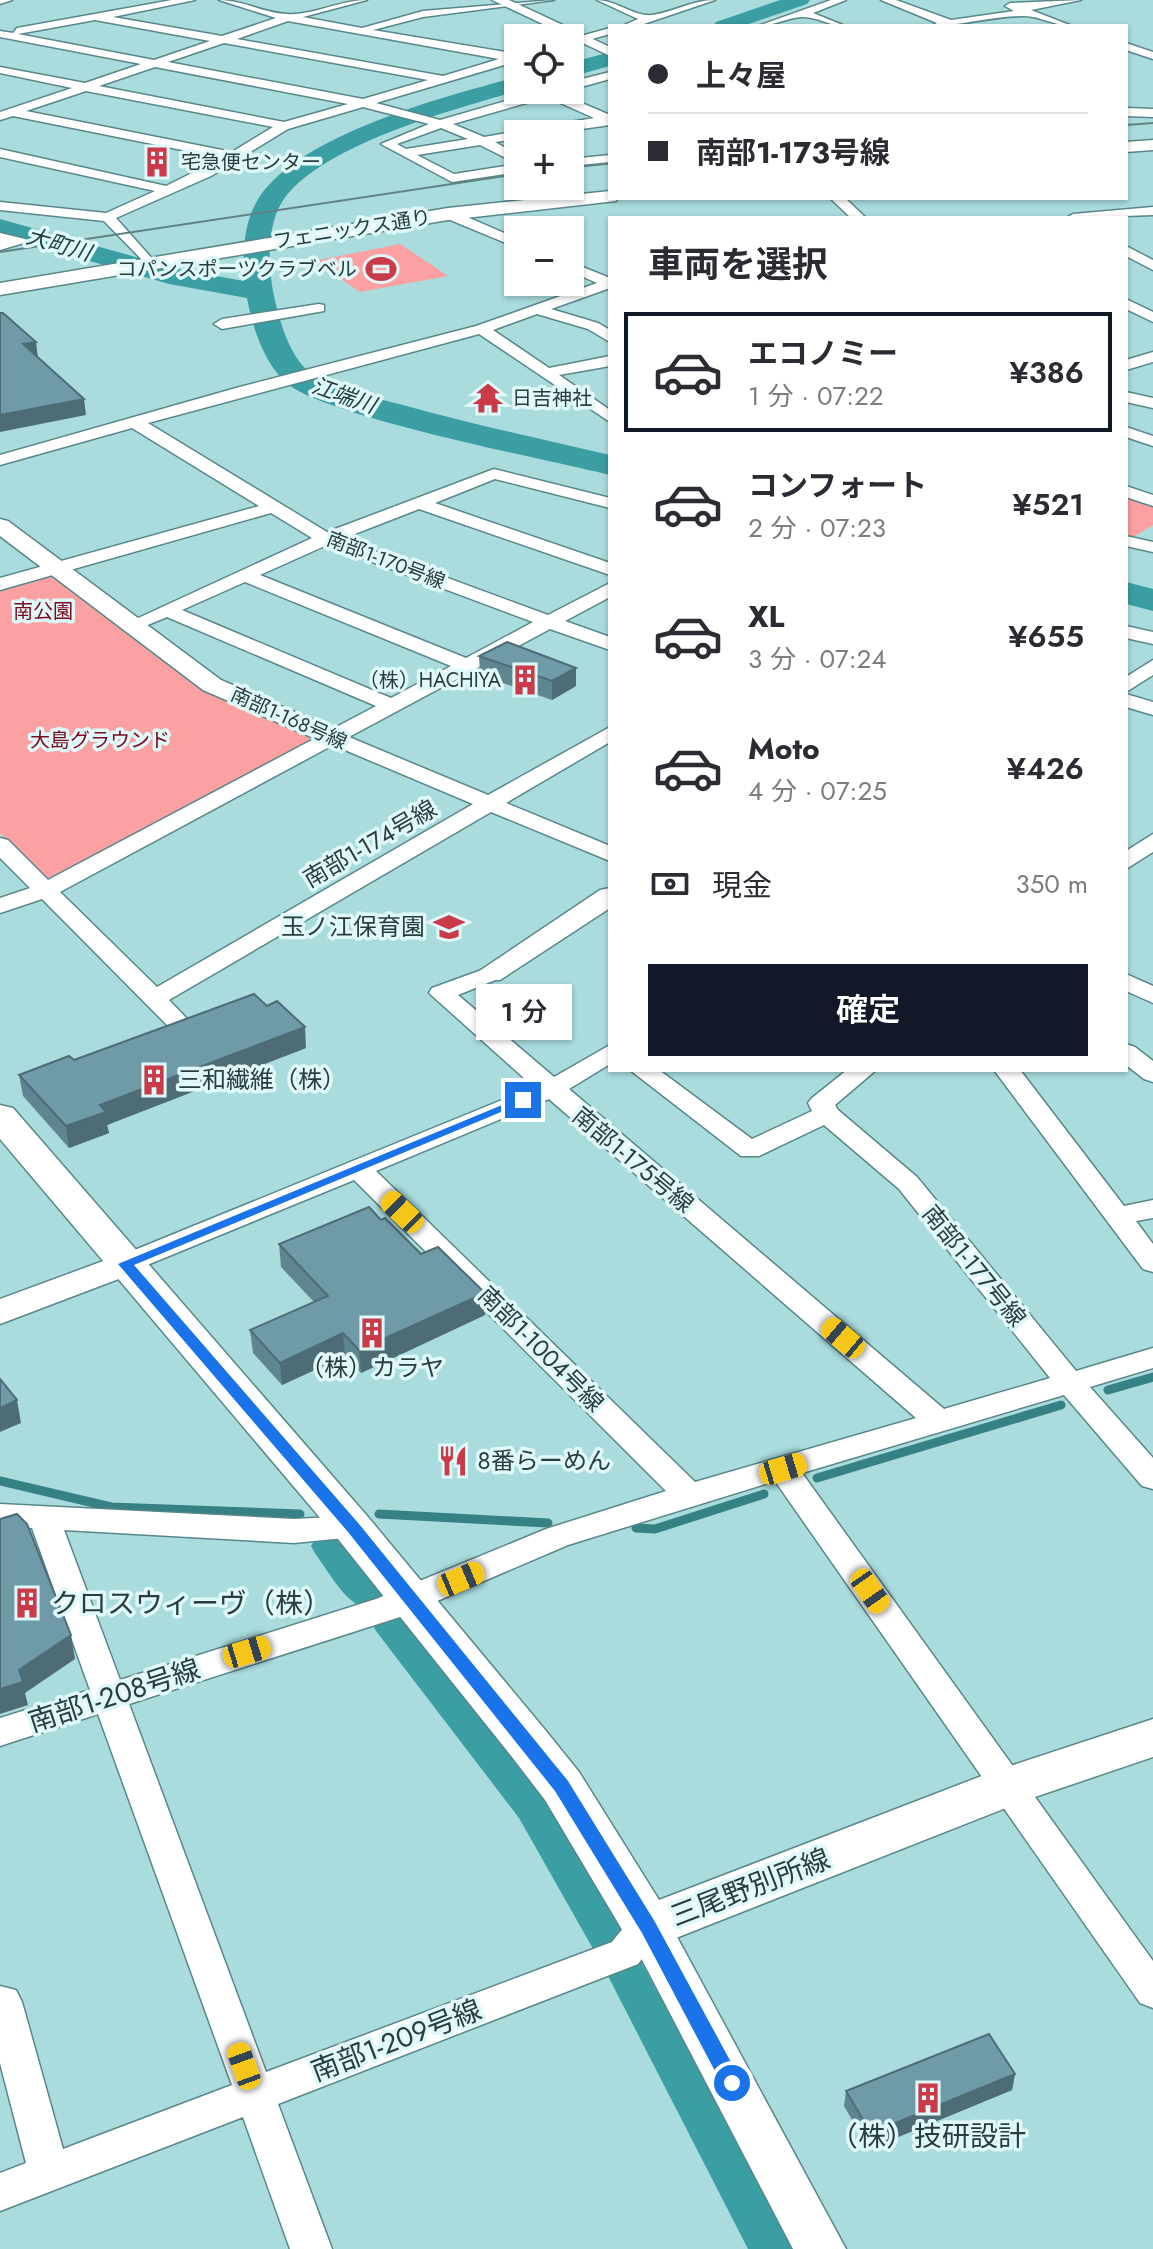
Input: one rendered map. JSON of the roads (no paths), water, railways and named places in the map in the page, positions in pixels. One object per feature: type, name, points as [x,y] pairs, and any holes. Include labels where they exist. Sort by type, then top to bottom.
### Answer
[{"type":"main road","points":[[1128,147],[1153,145]]},
{"type":"main road","name":"フェニックス通り","points":[[0,289],[448,214],[608,197]]},
{"type":"main road","name":"三尾野別所線","points":[[0,1116],[353,1528],[562,1786],[648,1927],[1009,1786],[1153,1738]]},
{"type":"street","points":[[0,1],[7,0]]},
{"type":"street","points":[[0,34],[190,0]]},
{"type":"street","points":[[224,0],[287,18],[504,55]]},
{"type":"street","points":[[4,112],[287,18],[362,0]]},
{"type":"street","points":[[360,30],[423,14],[549,0]]},
{"type":"street","points":[[602,0],[648,19]]},
{"type":"street","points":[[633,24],[710,0]]},
{"type":"street","points":[[769,24],[841,0]]},
{"type":"street","points":[[886,0],[951,24],[1076,0]]},
{"type":"street","points":[[992,0],[1061,24]]},
{"type":"street","points":[[502,3],[544,24]]},
{"type":"street","points":[[804,13],[834,24]]},
{"type":"street","points":[[95,17],[443,79]]},
{"type":"street","points":[[584,41],[608,32]]},
{"type":"street","points":[[0,34],[366,103],[441,122],[504,151]]},
{"type":"street","points":[[584,43],[608,51]]},
{"type":"street","points":[[1128,47],[1153,56]]},
{"type":"street","points":[[0,206],[108,217],[206,173],[284,126],[504,61]]},
{"type":"street","points":[[1140,67],[1153,64]]},
{"type":"street","points":[[0,70],[284,126]]},
{"type":"street","points":[[584,82],[608,75]]},
{"type":"street","points":[[593,79],[608,86]]},
{"type":"street","points":[[1128,100],[1140,97]]},
{"type":"street","points":[[504,170],[452,178],[387,144],[441,122],[508,104]]},
{"type":"street","points":[[578,104],[608,119]]},
{"type":"street","points":[[495,108],[520,120]]},
{"type":"street","points":[[4,112],[233,156]]},
{"type":"street","points":[[1128,112],[1153,113]]},
{"type":"street","points":[[584,125],[608,120]]},
{"type":"street","points":[[405,153],[504,138]]},
{"type":"street","points":[[584,152],[605,160]]},
{"type":"street","points":[[0,153],[167,190]]},
{"type":"street","points":[[584,162],[605,160]]},
{"type":"street","points":[[839,200],[857,216]]},
{"type":"street","points":[[1091,216],[1153,211]]},
{"type":"street","points":[[448,214],[504,238]]},
{"type":"street","points":[[108,217],[149,263]]},
{"type":"street","points":[[0,237],[20,242],[0,246]]},
{"type":"street","points":[[1128,251],[1153,266]]},
{"type":"street","points":[[584,272],[608,282]]},
{"type":"street","points":[[0,460],[250,389],[481,329],[608,284]]},
{"type":"street","points":[[1128,304],[1148,315]]},
{"type":"street","points":[[222,324],[319,308]]},
{"type":"street","points":[[536,309],[593,326],[608,336]]},
{"type":"street","points":[[1128,316],[1148,315]]},
{"type":"street","points":[[481,329],[608,416]]},
{"type":"street","points":[[1128,364],[1153,357]]},
{"type":"street","points":[[547,373],[608,361]]},
{"type":"street","points":[[581,397],[608,391]]},
{"type":"street","points":[[1128,397],[1153,403]]},
{"type":"street","name":"南部1-170号線","points":[[136,423],[326,539],[608,643]]},
{"type":"street","points":[[1128,433],[1153,441]]},
{"type":"street","points":[[133,625],[326,539],[494,474],[608,502]]},
{"type":"street","points":[[1128,492],[1153,501]]},
{"type":"street","points":[[419,503],[608,568]]},
{"type":"street","points":[[0,584],[273,507]]},
{"type":"street","name":"南部1-168号線","points":[[0,526],[212,685],[608,853]]},
{"type":"street","points":[[246,576],[469,666]]},
{"type":"street","points":[[0,906],[47,890],[608,590]]},
{"type":"street","points":[[166,610],[393,706]]},
{"type":"street","points":[[1128,632],[1153,638]]},
{"type":"street","points":[[1128,685],[1153,666]]},
{"type":"street","points":[[1128,701],[1153,709]]},
{"type":"street","name":"南部1-174号線","points":[[155,998],[608,734]]},
{"type":"street","points":[[1128,834],[1152,842]]},
{"type":"street","points":[[1128,860],[1152,842]]},
{"type":"street","points":[[0,845],[178,1022]]},
{"type":"street","name":"南部1-175号線","points":[[608,897],[490,974],[441,993],[940,1422]]},
{"type":"street","points":[[1128,982],[1153,996]]},
{"type":"street","points":[[0,1312],[125,1264],[551,1089],[608,1054]]},
{"type":"street","points":[[1128,1054],[1153,1074]]},
{"type":"street","points":[[646,1072],[750,1150],[827,1114],[821,1103],[860,1072]]},
{"type":"street","points":[[1009,1072],[1153,1263]]},
{"type":"street","name":"南部1-177号線","points":[[827,1114],[908,1183],[1070,1383],[1153,1478]]},
{"type":"street","name":"南部1-1004号線","points":[[358,1168],[689,1495]]},
{"type":"street","points":[[1118,1216],[1153,1209]]},
{"type":"street","name":"南部1-208号線","points":[[0,1732],[411,1599],[557,1537],[1153,1358]]},
{"type":"street","points":[[783,1469],[1153,1991]]},
{"type":"street","points":[[0,1515],[294,1531],[353,1528]]},
{"type":"street","points":[[44,1519],[107,1696],[164,1840],[311,2249]]},
{"type":"street","points":[[648,1927],[820,2249]]},
{"type":"street","name":"南部1-209号線","points":[[0,2192],[625,1953],[648,1927]]},
{"type":"street","points":[[3,2002],[49,2173]]},
{"type":"waterway","name":"江端川","points":[[729,24],[800,0]]},
{"type":"waterway","name":"江端川","points":[[584,66],[608,60]]},
{"type":"waterway","name":"江端川","points":[[259,292],[257,266],[264,213],[286,181],[312,162],[382,128],[504,88]]},
{"type":"waterway","name":"大町川","points":[[0,227],[179,278],[259,292]]},
{"type":"waterway","name":"江端川","points":[[259,292],[276,345],[287,365],[312,386],[403,415],[608,465]]},
{"type":"waterway","name":"江端川","points":[[1128,594],[1153,600]]},
{"type":"waterway","points":[[1108,1390],[1153,1377]]},
{"type":"waterway","points":[[817,1478],[1061,1405]]},
{"type":"waterway","points":[[0,1481],[111,1507],[300,1514]]},
{"type":"waterway","points":[[636,1528],[655,1529],[764,1494]]},
{"type":"waterway","points":[[379,1514],[548,1523]]},
{"type":"waterway","points":[[328,1546],[371,1599]]},
{"type":"waterway","points":[[389,1622],[532,1807],[610,1942]]},
{"type":"waterway","points":[[627,1974],[772,2249]]},
{"type":"tram line","points":[[1128,125],[1153,123]]},
{"type":"tram line","points":[[584,166],[608,163]]},
{"type":"tram line","points":[[0,252],[504,176]]},
{"type":"place","name":"宅急便センター","points":[[157,162]]},
{"type":"place","name":"コパンスポーツクラブベル","points":[[381,269]]},
{"type":"place","name":"日吉神社","points":[[488,398]]},
{"type":"place","name":"（株）HACHIYA","points":[[525,680]]},
{"type":"place","name":"玉ノ江保育園","points":[[449,927]]},
{"type":"place","name":"三和繊維（株）","points":[[154,1080]]},
{"type":"place","name":"（株）カラヤ","points":[[372,1333]]},
{"type":"place","name":"８番らーめん","points":[[453,1461]]},
{"type":"place","name":"クロスウィーヴ（株）","points":[[27,1603]]},
{"type":"place","name":"（株）技研設計","points":[[928,2098]]},
{"type":"park label","name":"南公園","points":[[43,611]]},
{"type":"park label","name":"大島グラウンド","points":[[100,740]]}]
